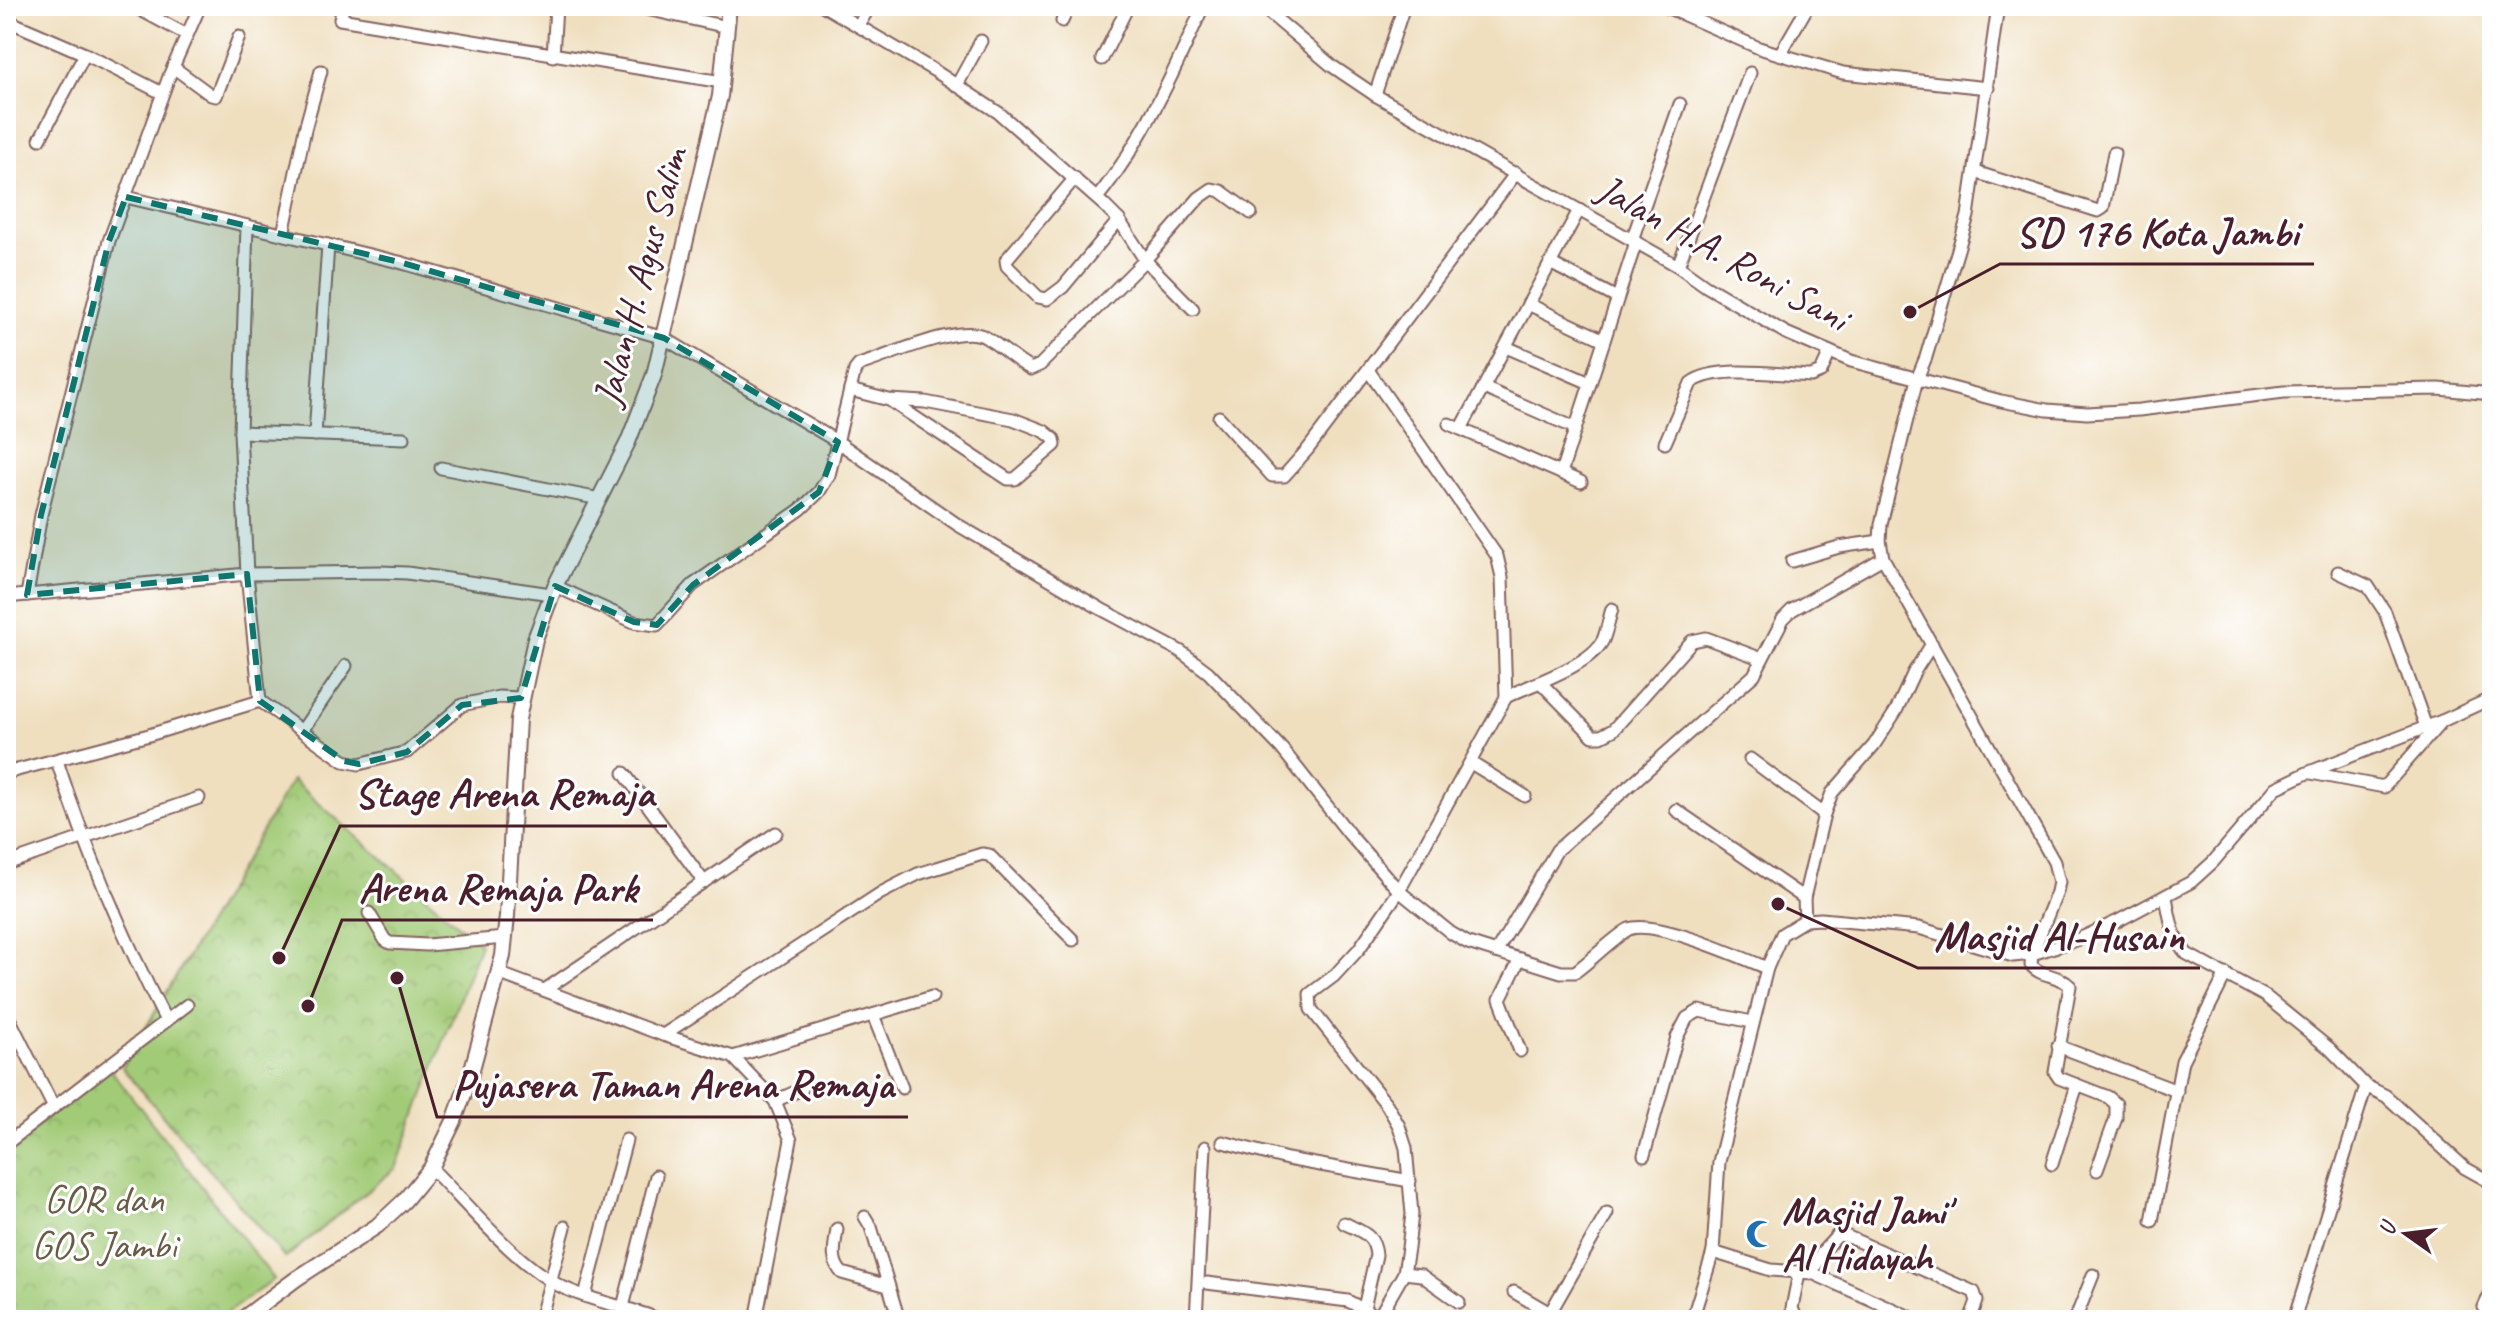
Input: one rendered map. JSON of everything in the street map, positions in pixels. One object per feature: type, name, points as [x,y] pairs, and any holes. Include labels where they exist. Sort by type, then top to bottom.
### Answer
[{"type":"main road","name":"Jalan H. Agus Salim","points":[[241,1320],[296,1279],[377,1226],[404,1201],[431,1168],[454,1121],[469,1080],[505,938],[521,698],[535,639],[553,590],[600,499],[646,398],[664,338],[700,189],[722,82],[729,6]]},
{"type":"street","points":[[133,6],[187,35]]},
{"type":"street","points":[[27,595],[44,500],[109,241],[162,93],[200,6]]},
{"type":"street","points":[[344,6],[340,19],[722,82]]},
{"type":"street","points":[[553,56],[556,6]]},
{"type":"street","points":[[633,6],[727,27]]},
{"type":"street","points":[[824,6],[999,113],[1119,220],[1145,260],[1193,309]]},
{"type":"street","points":[[858,26],[870,6]]},
{"type":"street","points":[[1062,21],[1069,6]]},
{"type":"street","points":[[1102,59],[1128,6]]},
{"type":"street","points":[[1097,198],[1137,140],[1203,6]]},
{"type":"street","name":"Jalan H.A. Roni Sani","points":[[1261,6],[1332,66],[1375,95],[1678,266],[1786,333],[1851,361],[2001,401],[2047,410],[2087,413],[2139,410],[2284,392],[2439,389],[2492,394]]},
{"type":"street","points":[[1375,95],[1404,6]]},
{"type":"street","points":[[1664,6],[1759,48],[1843,73],[1988,88]]},
{"type":"street","points":[[1780,54],[1808,6]]},
{"type":"street","points":[[1998,6],[1968,216],[1917,379],[1881,524],[1880,541],[1883,558],[2057,871],[2059,882],[2053,906],[2032,954],[2031,965],[2035,970],[2066,981],[2070,986],[2055,1072],[2059,1078],[2108,1097],[2116,1104],[2116,1118],[2097,1170]]},
{"type":"street","points":[[6,20],[85,54],[162,93]]},
{"type":"street","points":[[173,67],[216,96],[239,37]]},
{"type":"street","points":[[957,85],[981,41]]},
{"type":"street","points":[[40,139],[85,54]]},
{"type":"street","points":[[283,234],[305,129],[321,71]]},
{"type":"street","points":[[1678,266],[1750,73]]},
{"type":"street","points":[[1561,473],[1680,104]]},
{"type":"street","points":[[1975,172],[2098,211],[2103,208],[2114,153]]},
{"type":"street","points":[[1219,417],[1272,476],[1281,478],[1308,449],[1516,173]]},
{"type":"street","points":[[1075,178],[1006,260],[1007,266],[1038,297],[1047,299],[1063,287],[1119,220]]},
{"type":"street","points":[[6,597],[247,574],[407,573],[553,590],[634,622],[657,625],[693,585],[801,509],[819,492],[829,475],[855,370],[859,365],[971,331],[984,336],[1013,360],[1031,369],[1040,365],[1145,260],[1199,198],[1212,189],[1221,191],[1251,213]]},
{"type":"street","points":[[126,197],[399,262],[664,338],[838,442],[958,525],[1101,609],[1180,651],[1208,672],[1282,749],[1399,891],[1468,943],[1561,972],[1575,972],[1627,930],[1643,926],[1718,947],[1767,968]]},
{"type":"street","points":[[1461,429],[1579,210]]},
{"type":"street","points":[[247,226],[240,432],[247,574],[260,701]]},
{"type":"street","points":[[315,435],[328,245]]},
{"type":"street","points":[[1550,263],[1617,298]]},
{"type":"street","points":[[1528,304],[1604,340]]},
{"type":"street","points":[[1506,347],[1590,383]]},
{"type":"street","points":[[1665,443],[1691,383],[1699,376],[1724,372],[1811,376],[1821,372],[1830,352]]},
{"type":"street","points":[[1207,1283],[1348,1301],[1377,1318],[1404,1273],[1412,1214],[1406,1148],[1399,1126],[1387,1105],[1318,1019],[1309,999],[1316,988],[1334,976],[1359,949],[1399,891],[1506,697],[1502,577],[1497,556],[1368,370]]},
{"type":"street","points":[[1484,388],[1575,428]]},
{"type":"street","points":[[850,390],[889,400],[925,402],[1013,419],[1044,431],[1054,439],[1055,445],[1015,479],[1008,479],[889,400]]},
{"type":"street","points":[[1449,424],[1581,482]]},
{"type":"street","points":[[240,432],[404,438]]},
{"type":"street","points":[[441,468],[600,499]]},
{"type":"street","points":[[1792,561],[1839,547],[1880,541]]},
{"type":"street","points":[[1496,952],[1557,850],[1754,675],[1783,619],[1792,610],[1883,558]]},
{"type":"street","points":[[2338,572],[2368,586],[2385,612],[2426,727]]},
{"type":"street","points":[[1506,697],[1577,663],[1598,646],[1612,609]]},
{"type":"street","points":[[1540,682],[1593,736],[1601,736],[1613,730],[1692,641],[1706,638],[1762,659]]},
{"type":"street","points":[[1805,920],[1804,898],[1832,793],[1861,762],[1896,711],[1914,672],[1932,644]]},
{"type":"street","points":[[303,729],[346,666]]},
{"type":"street","points":[[6,773],[260,701],[344,761],[359,764],[407,752],[462,705],[499,697],[521,698]]},
{"type":"street","points":[[1692,1320],[1713,1252],[1719,1162],[1752,1022],[1767,968],[1782,934],[1805,920],[1919,928],[2013,956],[2032,954],[2079,939],[2191,882],[2213,862],[2276,788],[2492,698]]},
{"type":"street","points":[[2307,773],[2384,787],[2442,721]]},
{"type":"street","points":[[1750,759],[1824,814]]},
{"type":"street","points":[[57,761],[82,839],[131,953],[166,1021]]},
{"type":"street","points":[[1471,763],[1525,796]]},
{"type":"street","points":[[624,773],[704,882]]},
{"type":"street","points":[[6,864],[199,798]]},
{"type":"street","points":[[1676,810],[1804,898]]},
{"type":"street","points":[[546,989],[776,833]]},
{"type":"street","points":[[663,1035],[881,893],[918,874],[982,854],[989,855],[1073,940]]},
{"type":"street","points":[[2166,897],[2172,929],[2178,945],[2187,954],[2279,1007],[2330,1049],[2366,1086],[2386,1096],[2455,1160],[2492,1183]]},
{"type":"street","points":[[369,913],[390,943],[427,945],[505,938]]},
{"type":"street","points":[[1520,959],[1500,999],[1520,1051]]},
{"type":"street","points":[[498,973],[663,1035],[733,1057],[775,1101],[791,1140],[756,1320]]},
{"type":"street","points":[[2152,1221],[2182,1061],[2226,974]]},
{"type":"street","points":[[733,1057],[932,997]]},
{"type":"street","points":[[6,1144],[187,1005]]},
{"type":"street","points":[[1644,1155],[1677,1037],[1687,1018],[1699,1011],[1752,1022]]},
{"type":"street","points":[[7,1015],[53,1106]]},
{"type":"street","points":[[873,1015],[902,1088]]},
{"type":"street","points":[[2058,1046],[2177,1091]]},
{"type":"street","points":[[2052,1164],[2077,1085]]},
{"type":"street","points":[[2294,1320],[2366,1086]]},
{"type":"street","points":[[775,1101],[802,1089]]},
{"type":"street","points":[[585,1296],[626,1140]]},
{"type":"street","points":[[1223,1142],[1287,1159],[1410,1181]]},
{"type":"street","points":[[1196,1320],[1205,1147]]},
{"type":"street","points":[[431,1168],[525,1263],[549,1280],[585,1296],[660,1320]]},
{"type":"street","points":[[623,1307],[656,1176]]},
{"type":"street","points":[[1514,1292],[1553,1316],[1607,1213]]},
{"type":"street","points":[[865,1217],[871,1227],[899,1320]]},
{"type":"street","points":[[1344,1223],[1369,1235],[1375,1247],[1376,1255],[1364,1308]]},
{"type":"street","points":[[540,1320],[565,1227]]},
{"type":"street","points":[[837,1229],[833,1260],[839,1270],[888,1286]]},
{"type":"street","points":[[1812,1273],[1823,1251],[1838,1235],[1846,1236],[1974,1292],[1977,1301],[1970,1320]]},
{"type":"street","points":[[1713,1252],[1771,1270],[1812,1273],[1917,1320]]},
{"type":"street","points":[[1404,1273],[1421,1275],[1459,1302]]},
{"type":"street","points":[[1799,1273],[1792,1308],[1800,1320]]},
{"type":"street","points":[[2075,1320],[2093,1275]]},
{"type":"street","points":[[2489,1317],[2484,1307],[2492,1290]]},
{"type":"highlighted area","points":[[126,197],[399,262],[664,338],[838,442],[819,492],[693,585],[657,625],[634,622],[555,586],[521,698],[462,705],[407,752],[359,764],[344,761],[260,701],[247,574],[27,595],[41,515],[109,241]]},
{"type":"green space","points":[[292,780],[480,944],[396,1168],[285,1258],[122,1068]]},
{"type":"green space","name":"GOR dan GOS Jambi","points":[[110,1069],[274,1279],[217,1320],[6,1320],[6,1149]]},
{"type":"place","name":"SD 176 Kota Jambi","points":[[1910,312]]},
{"type":"place","name":"Masjid Al-Husain","points":[[1778,904]]},
{"type":"place","name":"Stage Arena Remaja","points":[[279,958]]},
{"type":"place","name":"Pujasera Taman Arena Remaja","points":[[397,978]]},
{"type":"place","name":"Arena Remaja Park","points":[[308,1006]]},
{"type":"place","name":"Masjid Jami' Al Hidayah","points":[[1760,1234]]}]
